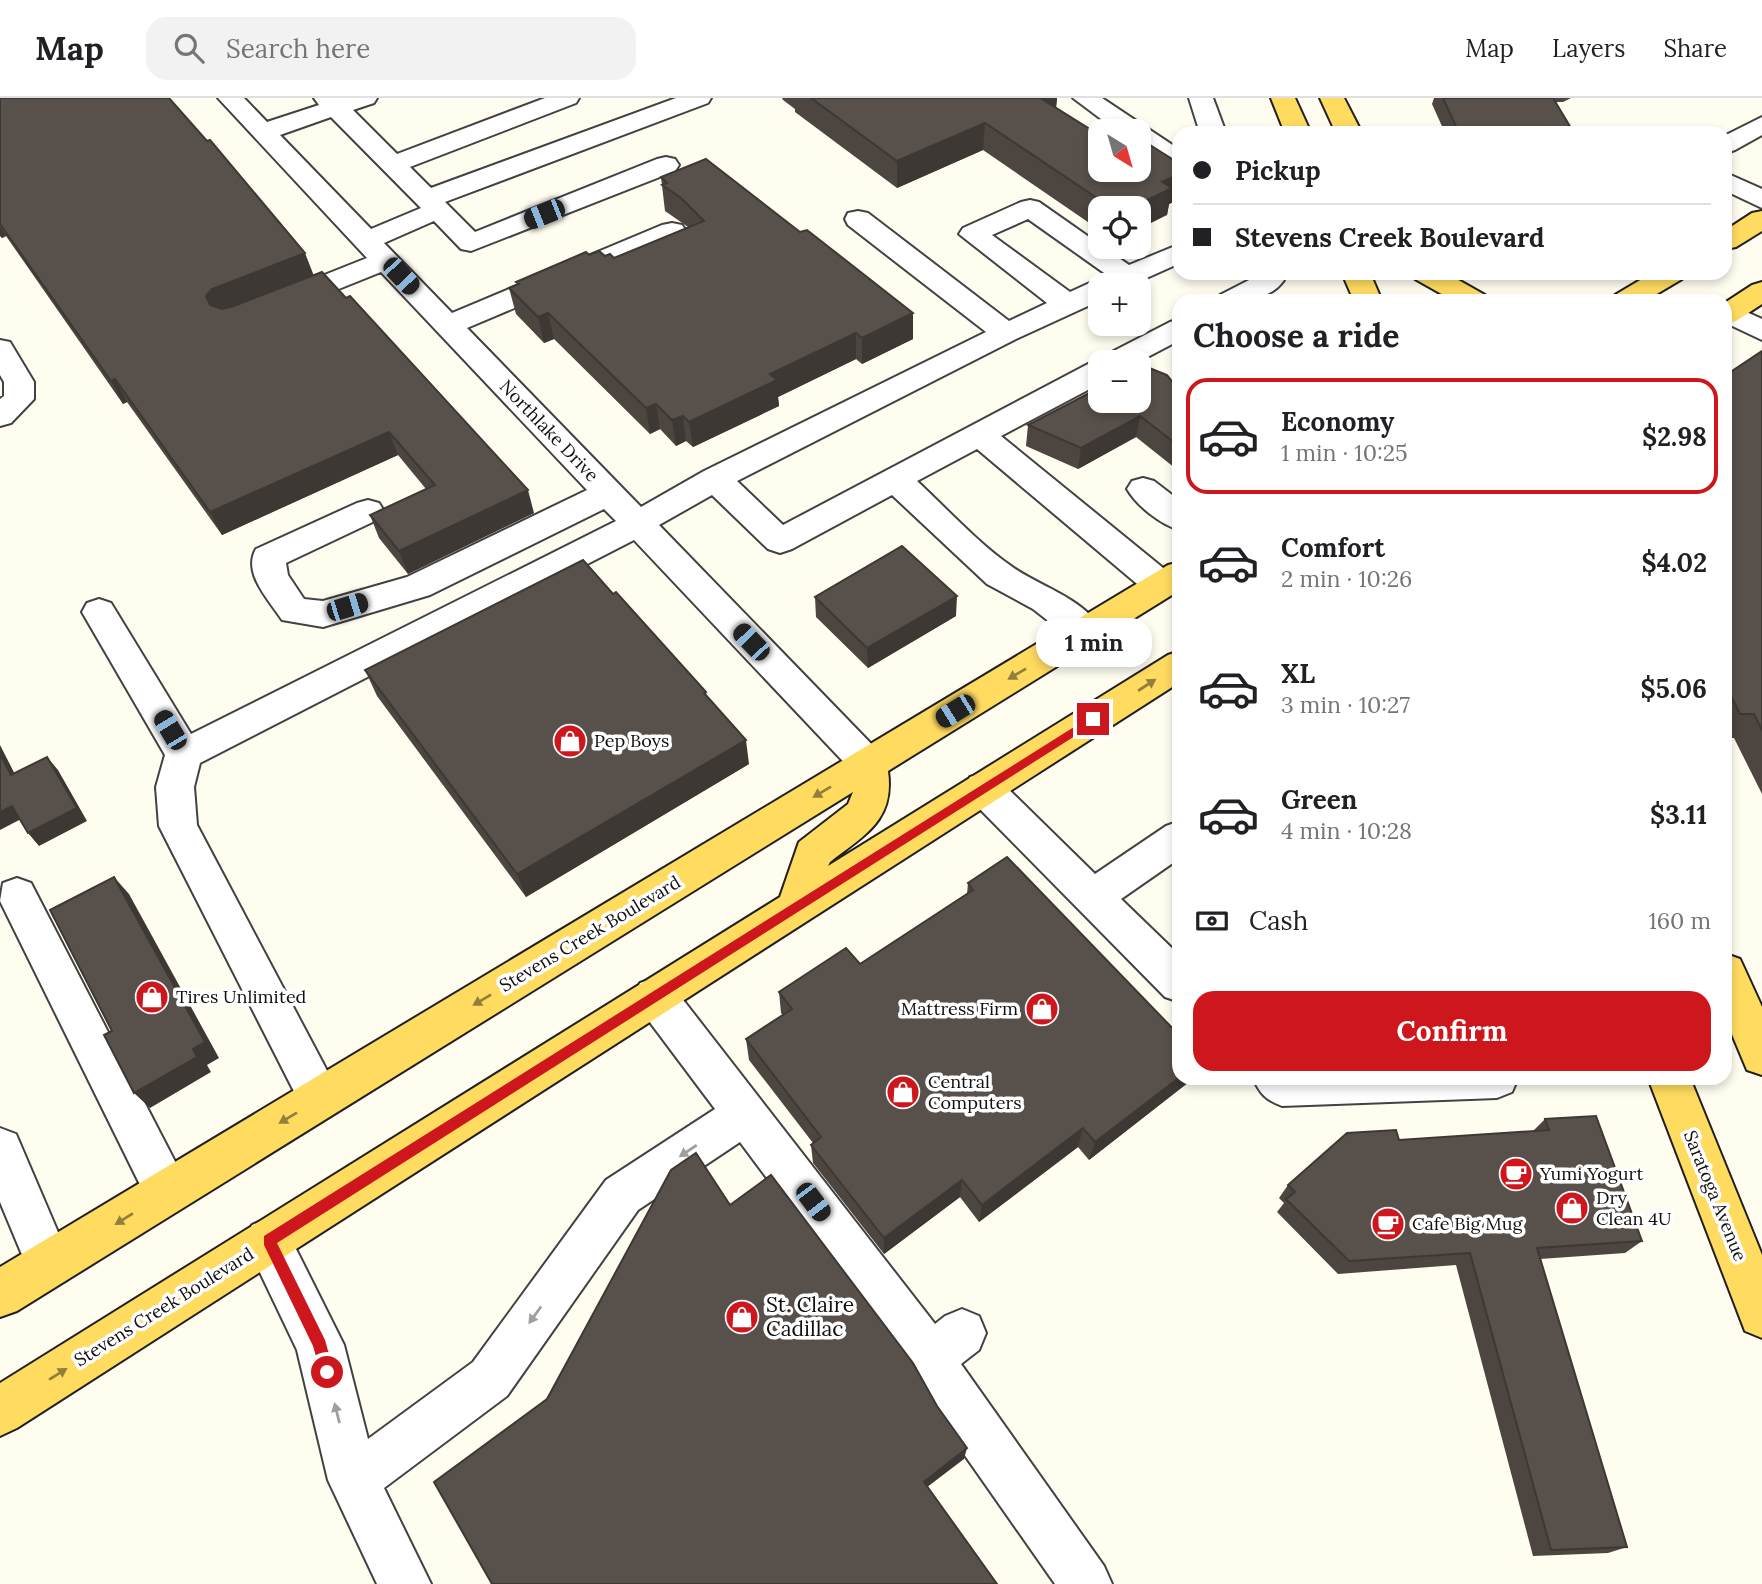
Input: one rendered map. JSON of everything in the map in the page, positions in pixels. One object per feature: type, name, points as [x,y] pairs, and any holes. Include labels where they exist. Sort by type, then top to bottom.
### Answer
[{"type":"main road","points":[[1283,98],[1295,126]]},
{"type":"main road","points":[[1332,98],[1346,126]]},
{"type":"main road","points":[[1732,237],[1762,219]]},
{"type":"main road","points":[[1438,280],[1463,294]]},
{"type":"main road","points":[[1637,294],[1660,280]]},
{"type":"main road","points":[[1732,311],[1762,291]]},
{"type":"main road","name":"Stevens Creek Boulevard","points":[[0,1294],[1170,580]]},
{"type":"main road","name":"Stevens Creek Boulevard","points":[[0,1411],[1172,669]]},
{"type":"main road","points":[[796,907],[813,853],[863,814],[872,792],[868,764]]},
{"type":"main road","points":[[1732,986],[1762,1056]]},
{"type":"main road","name":"Saratoga Avenue","points":[[1672,1085],[1762,1314]]},
{"type":"street","name":"Northlake Drive","points":[[230,98],[868,764]]},
{"type":"street","points":[[263,132],[331,103],[365,98]]},
{"type":"street","points":[[393,165],[567,98]]},
{"type":"street","points":[[259,311],[376,250],[433,205],[699,98]]},
{"type":"street","points":[[1085,98],[1117,119]]},
{"type":"street","points":[[1201,98],[1211,126]]},
{"type":"street","points":[[331,103],[471,243],[666,165]]},
{"type":"street","points":[[1152,144],[1172,157]]},
{"type":"street","points":[[1732,184],[1762,200]]},
{"type":"street","points":[[1066,303],[973,234],[1030,208],[1109,273]]},
{"type":"street","points":[[858,219],[1006,333]]},
{"type":"street","points":[[448,325],[672,231]]},
{"type":"street","points":[[1136,273],[1172,256]]},
{"type":"street","points":[[1243,294],[1270,280]]},
{"type":"street","points":[[184,754],[598,546],[715,479],[1088,294]]},
{"type":"street","points":[[1732,316],[1762,331]]},
{"type":"street","points":[[1139,350],[1172,332]]},
{"type":"street","points":[[0,349],[19,382],[19,399],[0,416]]},
{"type":"street","points":[[715,479],[780,541],[1088,377]]},
{"type":"street","points":[[980,435],[1170,580]]},
{"type":"street","points":[[896,480],[999,575],[1045,600],[1086,632]]},
{"type":"street","points":[[1143,489],[1172,513]]},
{"type":"street","points":[[368,511],[268,557],[271,577],[294,611],[323,614],[418,586],[609,493]]},
{"type":"street","points":[[99,612],[184,754],[175,787],[178,826],[320,1099]]},
{"type":"street","points":[[983,788],[1172,976]]},
{"type":"street","points":[[1093,897],[1172,843]]},
{"type":"street","points":[[17,895],[167,1192]]},
{"type":"street","points":[[654,996],[745,1114],[947,1345],[955,1399],[1086,1584]]},
{"type":"street","points":[[1281,1085],[1309,1085]]},
{"type":"street","points":[[353,1480],[490,1379],[622,1195],[745,1114]]},
{"type":"street","points":[[0,1149],[49,1265]]},
{"type":"street","points":[[268,1241],[320,1345],[353,1480],[405,1584]]},
{"type":"building","points":[[0,98],[169,98],[207,141],[210,140],[305,253],[212,289],[206,296],[210,305],[222,309],[234,306],[322,272],[346,298],[350,296],[528,490],[399,551],[370,515],[435,485],[389,432],[210,512],[115,379],[111,381],[0,224]]},
{"type":"building","points":[[811,98],[1044,98],[1042,99],[1088,128],[1088,182],[1152,182],[1152,146],[1172,159],[1172,178],[1162,182],[1172,188],[1151,198],[1151,196],[1094,196],[985,123],[897,161]]},
{"type":"building","points":[[1443,98],[1553,98],[1570,126],[1456,126]]},
{"type":"building","points":[[706,159],[800,232],[807,230],[913,313],[862,338],[856,333],[770,374],[777,380],[689,422],[683,416],[672,420],[656,404],[646,408],[548,313],[538,317],[509,288],[519,284],[516,282],[586,252],[589,255],[599,251],[614,258],[704,221],[681,198],[662,185],[667,183],[661,177]]},
{"type":"building","points":[[1762,351],[1762,730],[1754,714],[1740,714],[1732,698],[1732,371]]},
{"type":"building","points":[[1151,369],[1167,375],[1172,381],[1172,441],[1140,416],[1081,448],[1028,425],[1088,394],[1088,413],[1151,413]]},
{"type":"building","points":[[902,546],[957,596],[867,648],[815,597]]},
{"type":"building","name":"Pep Boys","points":[[583,560],[613,594],[616,592],[746,740],[517,874],[365,670]]},
{"type":"building","points":[[0,754],[11,775],[47,757],[77,808],[28,833],[12,806],[0,812]]},
{"type":"building","points":[[1007,857],[1172,1028],[1172,1083],[1095,1142],[1083,1128],[982,1205],[962,1180],[884,1238],[811,1145],[821,1137],[746,1039],[792,1009],[779,992],[846,948],[860,964],[973,890],[968,883]]},
{"type":"building","points":[[114,877],[205,1042],[193,1049],[197,1057],[134,1093],[104,1035],[112,1031],[50,910]]},
{"type":"building","points":[[1596,1116],[1642,1241],[1537,1248],[1627,1547],[1551,1550],[1470,1253],[1349,1261],[1286,1199],[1295,1192],[1288,1185],[1347,1133],[1396,1130],[1399,1140],[1549,1130],[1545,1119]]},
{"type":"building","name":"St. Claire Cadillac","points":[[696,1153],[730,1205],[771,1175],[913,1363],[937,1406],[967,1448],[924,1482],[997,1584],[492,1584],[434,1482],[547,1399],[671,1170]]},
{"type":"place","name":"Pep Boys","points":[[570,741]]},
{"type":"place","name":"Tires Unlimited","points":[[152,997]]},
{"type":"place","name":"Mattress Firm","points":[[1042,1009]]},
{"type":"place","name":"Central Computers","points":[[903,1092]]},
{"type":"place","name":"Yumi Yogurt","points":[[1516,1174]]},
{"type":"place","name":"Dry Clean 4U","points":[[1572,1208]]},
{"type":"place","name":"Cafe Big Mug","points":[[1388,1224]]},
{"type":"place","name":"St. Claire Cadillac","points":[[742,1317]]},
{"type":"route","points":[[327,1372],[320,1345],[268,1241],[1093,719]]}]
